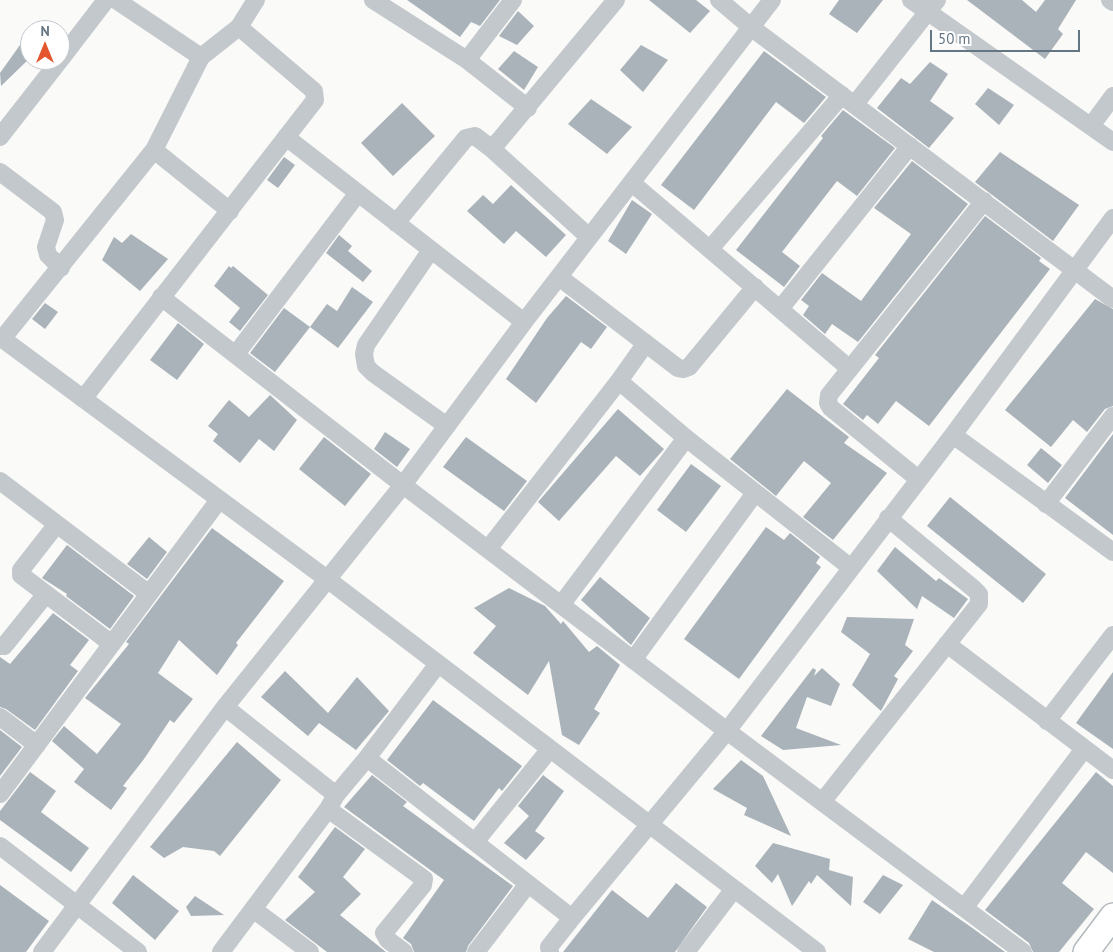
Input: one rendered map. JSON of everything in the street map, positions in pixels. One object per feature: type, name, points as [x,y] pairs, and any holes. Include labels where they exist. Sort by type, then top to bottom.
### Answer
[{"type":"street","points":[[70,47],[106,0]]},
{"type":"street","points":[[116,0],[201,57]]},
{"type":"street","points":[[256,0],[238,27],[201,57],[154,150],[3,345],[83,399],[327,579],[817,952]]},
{"type":"street","points":[[467,60],[512,0]]},
{"type":"street","points":[[492,149],[616,0]]},
{"type":"street","points":[[719,0],[752,28],[1113,299]]},
{"type":"street","points":[[42,952],[225,707],[403,485],[524,322],[772,0]]},
{"type":"street","points":[[911,0],[933,7],[1113,142]]},
{"type":"street","points":[[378,1],[467,60],[528,108]]},
{"type":"street","points":[[710,249],[933,7]]},
{"type":"street","points":[[83,399],[313,104],[316,96],[314,91],[238,27]]},
{"type":"street","points":[[0,138],[52,70]]},
{"type":"street","points":[[1091,126],[1113,96]]},
{"type":"street","points":[[396,222],[466,138],[475,136],[492,149],[589,237]]},
{"type":"street","points":[[286,137],[524,322]]},
{"type":"street","points":[[780,309],[910,146]]},
{"type":"street","points":[[154,150],[230,211]]},
{"type":"street","points":[[0,172],[53,212],[55,220],[46,247],[48,255],[61,268]]},
{"type":"street","points":[[632,183],[850,368]]},
{"type":"street","points":[[236,354],[358,193]]},
{"type":"street","points":[[917,478],[831,408],[828,403],[829,395],[984,201]]},
{"type":"street","points":[[550,952],[549,947],[572,918],[727,731],[917,478],[952,435],[1113,218]]},
{"type":"street","points":[[431,250],[366,345],[364,354],[366,366],[373,373],[447,426]]},
{"type":"street","points":[[559,277],[678,368],[690,367],[754,287]]},
{"type":"street","points":[[161,297],[633,660],[1024,952]]},
{"type":"street","points":[[488,549],[619,381],[646,343]]},
{"type":"street","points":[[619,381],[754,493],[850,567]]},
{"type":"street","points":[[1046,504],[1113,416]]},
{"type":"street","points":[[952,435],[1113,552]]},
{"type":"street","points":[[561,605],[686,438]]},
{"type":"street","points":[[0,481],[149,594]]},
{"type":"street","points":[[633,660],[754,493]]},
{"type":"street","points":[[0,794],[220,500]]},
{"type":"street","points":[[822,802],[979,604],[979,594],[888,518]]},
{"type":"street","points":[[57,524],[21,573],[112,644]]},
{"type":"street","points":[[0,646],[4,646],[46,594]]},
{"type":"street","points":[[1047,721],[1113,635]]},
{"type":"street","points":[[948,644],[1113,770]]},
{"type":"street","points":[[221,952],[332,802],[438,664]]},
{"type":"street","points":[[225,707],[332,802],[423,877],[423,885],[384,933],[388,940],[404,952]]},
{"type":"street","points":[[0,717],[37,745]]},
{"type":"street","points":[[475,842],[550,749]]},
{"type":"street","points":[[964,908],[1084,749]]},
{"type":"street","points":[[367,758],[572,918]]},
{"type":"street","points":[[0,846],[138,952]]},
{"type":"street","points":[[476,952],[528,884]]},
{"type":"street","points":[[686,952],[734,889]]},
{"type":"street","points":[[253,909],[310,952]]},
{"type":"street","points":[[1086,952],[1113,916]]},
{"type":"building","points":[[407,0],[500,0],[480,26],[471,22],[460,37]]},
{"type":"building","points":[[649,0],[696,0],[710,11],[690,33]]},
{"type":"building","points":[[839,0],[883,0],[857,33],[829,14]]},
{"type":"building","points":[[967,0],[1022,0],[1036,12],[1045,0],[1076,0],[1058,29],[1063,34],[1045,59]]},
{"type":"building","points":[[518,11],[534,26],[517,45],[499,36]]},
{"type":"building","points":[[20,45],[20,68],[1,86],[0,73]]},
{"type":"building","points":[[641,45],[668,60],[643,92],[620,70]]},
{"type":"building","points":[[514,51],[538,67],[524,90],[498,69]]},
{"type":"building","points":[[764,51],[826,97],[804,123],[776,102],[694,210],[661,185]]},
{"type":"building","points":[[930,62],[948,74],[930,101],[954,118],[929,148],[877,108],[901,78],[910,84]]},
{"type":"building","points":[[988,88],[1014,105],[999,125],[975,104]]},
{"type":"building","points":[[591,99],[632,127],[607,154],[568,124]]},
{"type":"building","points":[[402,103],[435,136],[393,176],[361,143]]},
{"type":"building","points":[[843,110],[895,148],[857,196],[837,181],[782,252],[800,266],[784,287],[736,250],[823,138],[821,136]]},
{"type":"building","points":[[1000,152],[1079,205],[1053,241],[975,182]]},
{"type":"building","points":[[284,157],[295,165],[278,188],[267,180]]},
{"type":"building","points":[[912,161],[968,204],[858,342],[832,324],[825,334],[803,315],[809,306],[801,300],[822,273],[861,301],[911,234],[874,208]]},
{"type":"building","points":[[511,185],[566,235],[546,257],[516,231],[504,244],[467,211],[483,195],[493,204]]},
{"type":"building","points":[[632,200],[652,214],[626,254],[608,241]]},
{"type":"building","points":[[985,216],[1041,258],[1039,261],[1050,269],[929,426],[896,401],[878,424],[867,415],[863,420],[843,404],[879,358],[875,355]]},
{"type":"building","points":[[131,234],[168,259],[140,291],[102,260],[114,237],[122,243]]},
{"type":"building","points":[[339,235],[352,246],[348,251],[372,271],[363,282],[326,253]]},
{"type":"building","points":[[229,266],[231,268],[233,266],[268,295],[240,331],[229,322],[240,308],[214,286]]},
{"type":"building","points":[[352,287],[373,302],[338,348],[310,327],[327,304],[337,311]]},
{"type":"building","points":[[566,296],[607,327],[591,349],[581,342],[536,403],[506,379],[547,318]]},
{"type":"building","points":[[1095,299],[1113,309],[1113,406],[1105,409],[1087,432],[1073,420],[1051,447],[1005,410]]},
{"type":"building","points":[[45,303],[58,312],[45,329],[32,319]]},
{"type":"building","points":[[284,308],[310,327],[275,372],[250,353]]},
{"type":"building","points":[[178,323],[204,344],[177,380],[150,360]]},
{"type":"building","points":[[787,389],[849,437],[844,443],[887,473],[833,540],[803,517],[831,483],[804,461],[776,496],[730,459]]},
{"type":"building","points":[[270,395],[297,420],[274,451],[259,439],[240,463],[213,441],[218,434],[208,426],[229,400],[249,417]]},
{"type":"building","points":[[618,409],[664,449],[640,476],[616,456],[559,521],[538,502]]},
{"type":"building","points":[[385,432],[410,449],[397,467],[374,449]]},
{"type":"building","points":[[1113,434],[1113,535],[1065,498]]},
{"type":"building","points":[[324,437],[371,474],[345,506],[299,469]]},
{"type":"building","points":[[466,437],[527,481],[504,511],[443,467]]},
{"type":"building","points":[[1041,448],[1062,465],[1048,483],[1027,465]]},
{"type":"building","points":[[691,464],[721,486],[686,532],[657,510]]},
{"type":"building","points":[[950,497],[1046,574],[1023,603],[927,526]]},
{"type":"building","points":[[766,527],[784,540],[790,533],[820,557],[816,563],[821,567],[739,679],[684,639]]},
{"type":"building","points":[[212,528],[284,581],[236,643],[238,645],[217,675],[179,640],[158,673],[193,699],[174,723],[170,720],[123,786],[127,788],[111,810],[74,782],[84,769],[52,741],[64,726],[97,754],[121,724],[85,698],[129,644],[126,642]]},
{"type":"building","points":[[149,537],[167,552],[147,579],[127,564]]},
{"type":"building","points":[[67,545],[134,596],[110,629],[66,596],[67,594],[42,578]]},
{"type":"building","points":[[895,547],[936,581],[939,578],[968,599],[954,618],[922,596],[917,609],[877,571]]},
{"type":"building","points":[[600,577],[650,618],[631,645],[581,600]]},
{"type":"building","points":[[509,588],[545,606],[561,624],[563,621],[589,652],[597,646],[620,665],[594,709],[600,713],[579,745],[562,735],[549,661],[528,695],[473,653],[496,626],[474,608]]},
{"type":"building","points":[[53,613],[89,640],[70,665],[78,671],[35,730],[6,709],[0,707],[0,657],[10,664]]},
{"type":"building","points":[[847,617],[914,619],[905,645],[913,651],[894,676],[898,679],[881,711],[852,685],[870,654],[841,632]]},
{"type":"building","points":[[813,668],[816,670],[814,676],[822,668],[840,684],[831,706],[807,697],[796,728],[841,745],[783,750],[761,736]]},
{"type":"building","points":[[285,671],[328,713],[357,677],[389,711],[356,750],[319,723],[308,736],[261,697]]},
{"type":"building","points":[[1113,672],[1113,749],[1076,723]]},
{"type":"building","points":[[433,700],[522,766],[502,791],[499,788],[474,821],[423,783],[420,786],[387,760]]},
{"type":"building","points":[[0,730],[22,747],[0,776]]},
{"type":"building","points":[[237,742],[281,780],[220,856],[214,851],[183,847],[164,858],[150,847]]},
{"type":"building","points":[[741,760],[763,776],[791,836],[744,815],[747,808],[713,789]]},
{"type":"building","points":[[30,772],[56,791],[41,812],[89,848],[71,872],[0,820],[0,811]]},
{"type":"building","points":[[1096,772],[1113,786],[1113,873],[1086,852],[1062,883],[1094,909],[1059,952],[1033,952],[1029,943],[985,910]]},
{"type":"building","points":[[372,775],[407,802],[403,806],[513,886],[468,946],[466,952],[414,952],[411,944],[403,938],[444,880],[344,807]]},
{"type":"building","points":[[543,775],[564,791],[535,831],[545,838],[526,860],[504,843],[529,816],[518,806]]},
{"type":"building","points":[[335,827],[365,849],[343,877],[361,894],[340,915],[386,952],[327,952],[285,920],[315,892],[298,877]]},
{"type":"building","points":[[773,843],[830,859],[829,870],[853,877],[851,906],[817,875],[811,884],[809,881],[792,906],[778,874],[772,883],[755,866]]},
{"type":"building","points":[[133,875],[179,911],[155,940],[112,903]]},
{"type":"building","points":[[883,875],[903,885],[880,914],[863,902]]},
{"type":"building","points":[[676,883],[707,907],[675,952],[563,952],[612,890],[648,918]]},
{"type":"building","points":[[0,885],[49,921],[26,952],[0,952]]},
{"type":"building","points":[[195,896],[224,915],[191,916],[186,907]]},
{"type":"building","points":[[932,900],[1005,952],[934,952],[908,939]]}]
